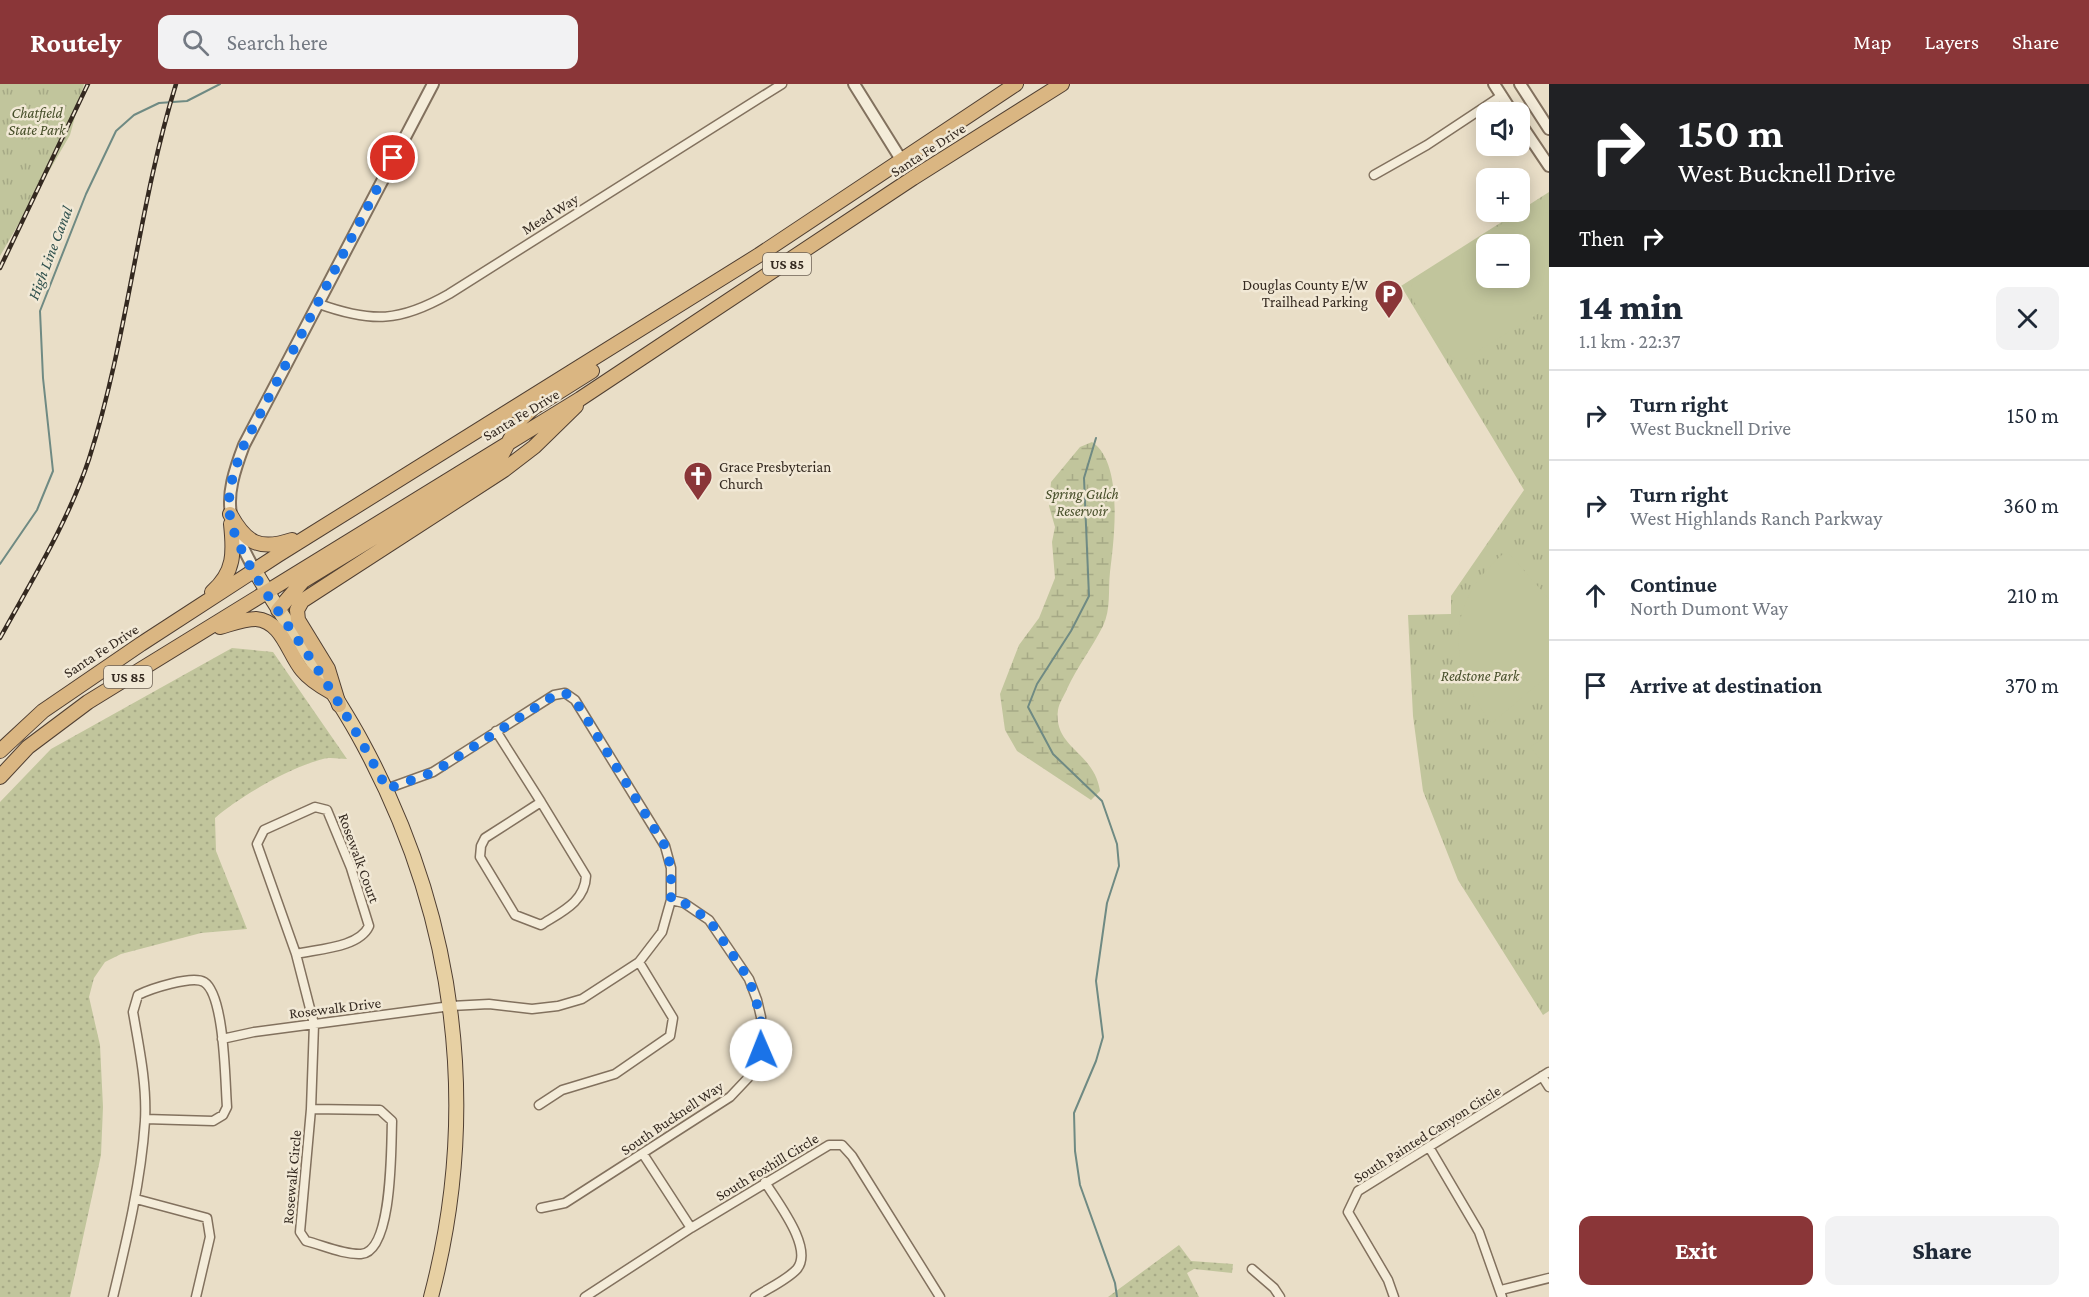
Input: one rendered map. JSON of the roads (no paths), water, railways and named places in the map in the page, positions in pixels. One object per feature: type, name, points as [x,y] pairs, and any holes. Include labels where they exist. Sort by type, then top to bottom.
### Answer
[{"type":"highway","name":"Santa Fe Drive","points":[[0,751],[63,696],[314,533],[780,240],[1016,84]]},
{"type":"highway","points":[[872,207],[872,196],[877,191],[1046,84]]},
{"type":"highway","name":"Santa Fe Drive","points":[[0,777],[28,747],[68,716],[510,440],[580,399],[1062,84]]},
{"type":"highway","points":[[278,610],[295,587],[303,581],[498,462],[521,419],[533,408],[745,274],[780,240]]},
{"type":"highway","points":[[339,705],[328,669],[298,620],[297,610],[302,601],[504,470],[570,414],[580,399]]},
{"type":"highway","points":[[230,519],[245,536],[259,545],[276,545],[314,533]]},
{"type":"highway","points":[[188,615],[218,587],[229,573],[234,552],[230,519]]},
{"type":"highway","points":[[203,632],[248,620],[266,621],[278,632],[302,669],[316,684],[331,692]]},
{"type":"main road","points":[[255,571],[362,742],[387,789],[409,845],[440,947],[451,1006],[457,1094],[455,1172],[443,1250],[431,1297]]},
{"type":"street","points":[[255,571],[230,519],[230,489],[244,445],[433,84]]},
{"type":"street","name":"Mead Way","points":[[319,304],[352,315],[373,318],[396,317],[422,308],[449,294],[782,84]]},
{"type":"street","points":[[854,84],[902,161]]},
{"type":"street","points":[[1494,84],[1505,102]]},
{"type":"street","points":[[1520,84],[1549,129]]},
{"type":"street","points":[[1374,175],[1501,96]]},
{"type":"street","points":[[1530,138],[1549,166]]},
{"type":"street","name":"Rosewalk Drive","points":[[222,1039],[254,1032],[451,1006],[489,1004],[532,1009],[558,1006],[582,999],[639,962],[662,932],[671,900],[672,877],[665,846],[575,700],[565,693],[555,695],[434,772],[387,789]]},
{"type":"street","points":[[496,731],[541,802],[586,876],[586,888],[578,901],[541,925],[515,915],[480,857],[485,838],[541,802]]},
{"type":"street","name":"Rosewalk Court","points":[[296,954],[356,940],[365,934],[369,926],[351,868],[327,810],[315,807],[264,830],[258,844],[296,954],[314,1024],[311,1109]]},
{"type":"street","name":"South Bucknell Way","points":[[541,1208],[565,1203],[730,1096],[748,1078],[761,1050],[761,1017],[749,979],[709,920],[684,903],[671,900]]},
{"type":"street","points":[[539,1105],[562,1090],[615,1074],[670,1036],[673,1018],[639,962]]},
{"type":"street","points":[[113,1297],[136,1199],[145,1119],[142,1064],[133,1012],[138,995],[194,979],[205,982],[213,991],[222,1039],[227,1107],[223,1115],[213,1121],[145,1119]]},
{"type":"street","points":[[761,1050],[785,1056]]},
{"type":"street","points":[[1546,1074],[1549,1087]]},
{"type":"street","name":"South Painted Canyon Circle","points":[[1394,1297],[1388,1280],[1348,1212],[1358,1191],[1546,1074]]},
{"type":"street","name":"Rosewalk Circle","points":[[311,1109],[380,1110],[392,1120],[389,1191],[380,1240],[372,1251],[361,1254],[347,1252],[306,1241],[300,1232],[311,1109]]},
{"type":"street","name":"South Foxhill Circle","points":[[585,1297],[691,1228],[829,1145],[842,1145],[852,1156],[940,1297]]},
{"type":"street","points":[[1429,1147],[1479,1232],[1501,1294],[1549,1278]]},
{"type":"street","points":[[643,1154],[691,1228]]},
{"type":"street","points":[[754,1297],[796,1270],[803,1260],[802,1245],[765,1182]]},
{"type":"street","points":[[136,1199],[207,1218],[210,1237],[196,1297]]},
{"type":"street","points":[[1252,1269],[1274,1288],[1280,1297]]},
{"type":"waterway","name":"High Line Canal","points":[[0,564],[37,510],[53,471],[43,378],[40,311],[86,194],[116,131],[134,115],[159,103],[187,101],[220,84]]},
{"type":"waterway","points":[[1096,438],[1084,478],[1089,596],[1071,631],[1037,684],[1028,707],[1053,754],[1102,801],[1117,844],[1119,866],[1107,903],[1096,981],[1103,1037],[1096,1061],[1074,1113],[1075,1151],[1080,1185],[1115,1283],[1117,1297]]},
{"type":"railway","points":[[0,268],[88,84]]},
{"type":"railway","points":[[0,638],[60,528],[89,459],[114,366],[152,177],[176,84]]},
{"type":"place","name":"Douglas County E/W Trailhead Parking","points":[[1389,320]]},
{"type":"place","name":"Grace Presbyterian Church","points":[[698,502]]},
{"type":"park label","name":"Chatfield State Park","points":[[37,122]]},
{"type":"park label","name":"Spring Gulch Reservoir","points":[[1082,502]]},
{"type":"park label","name":"Redstone Park","points":[[1480,676]]}]
